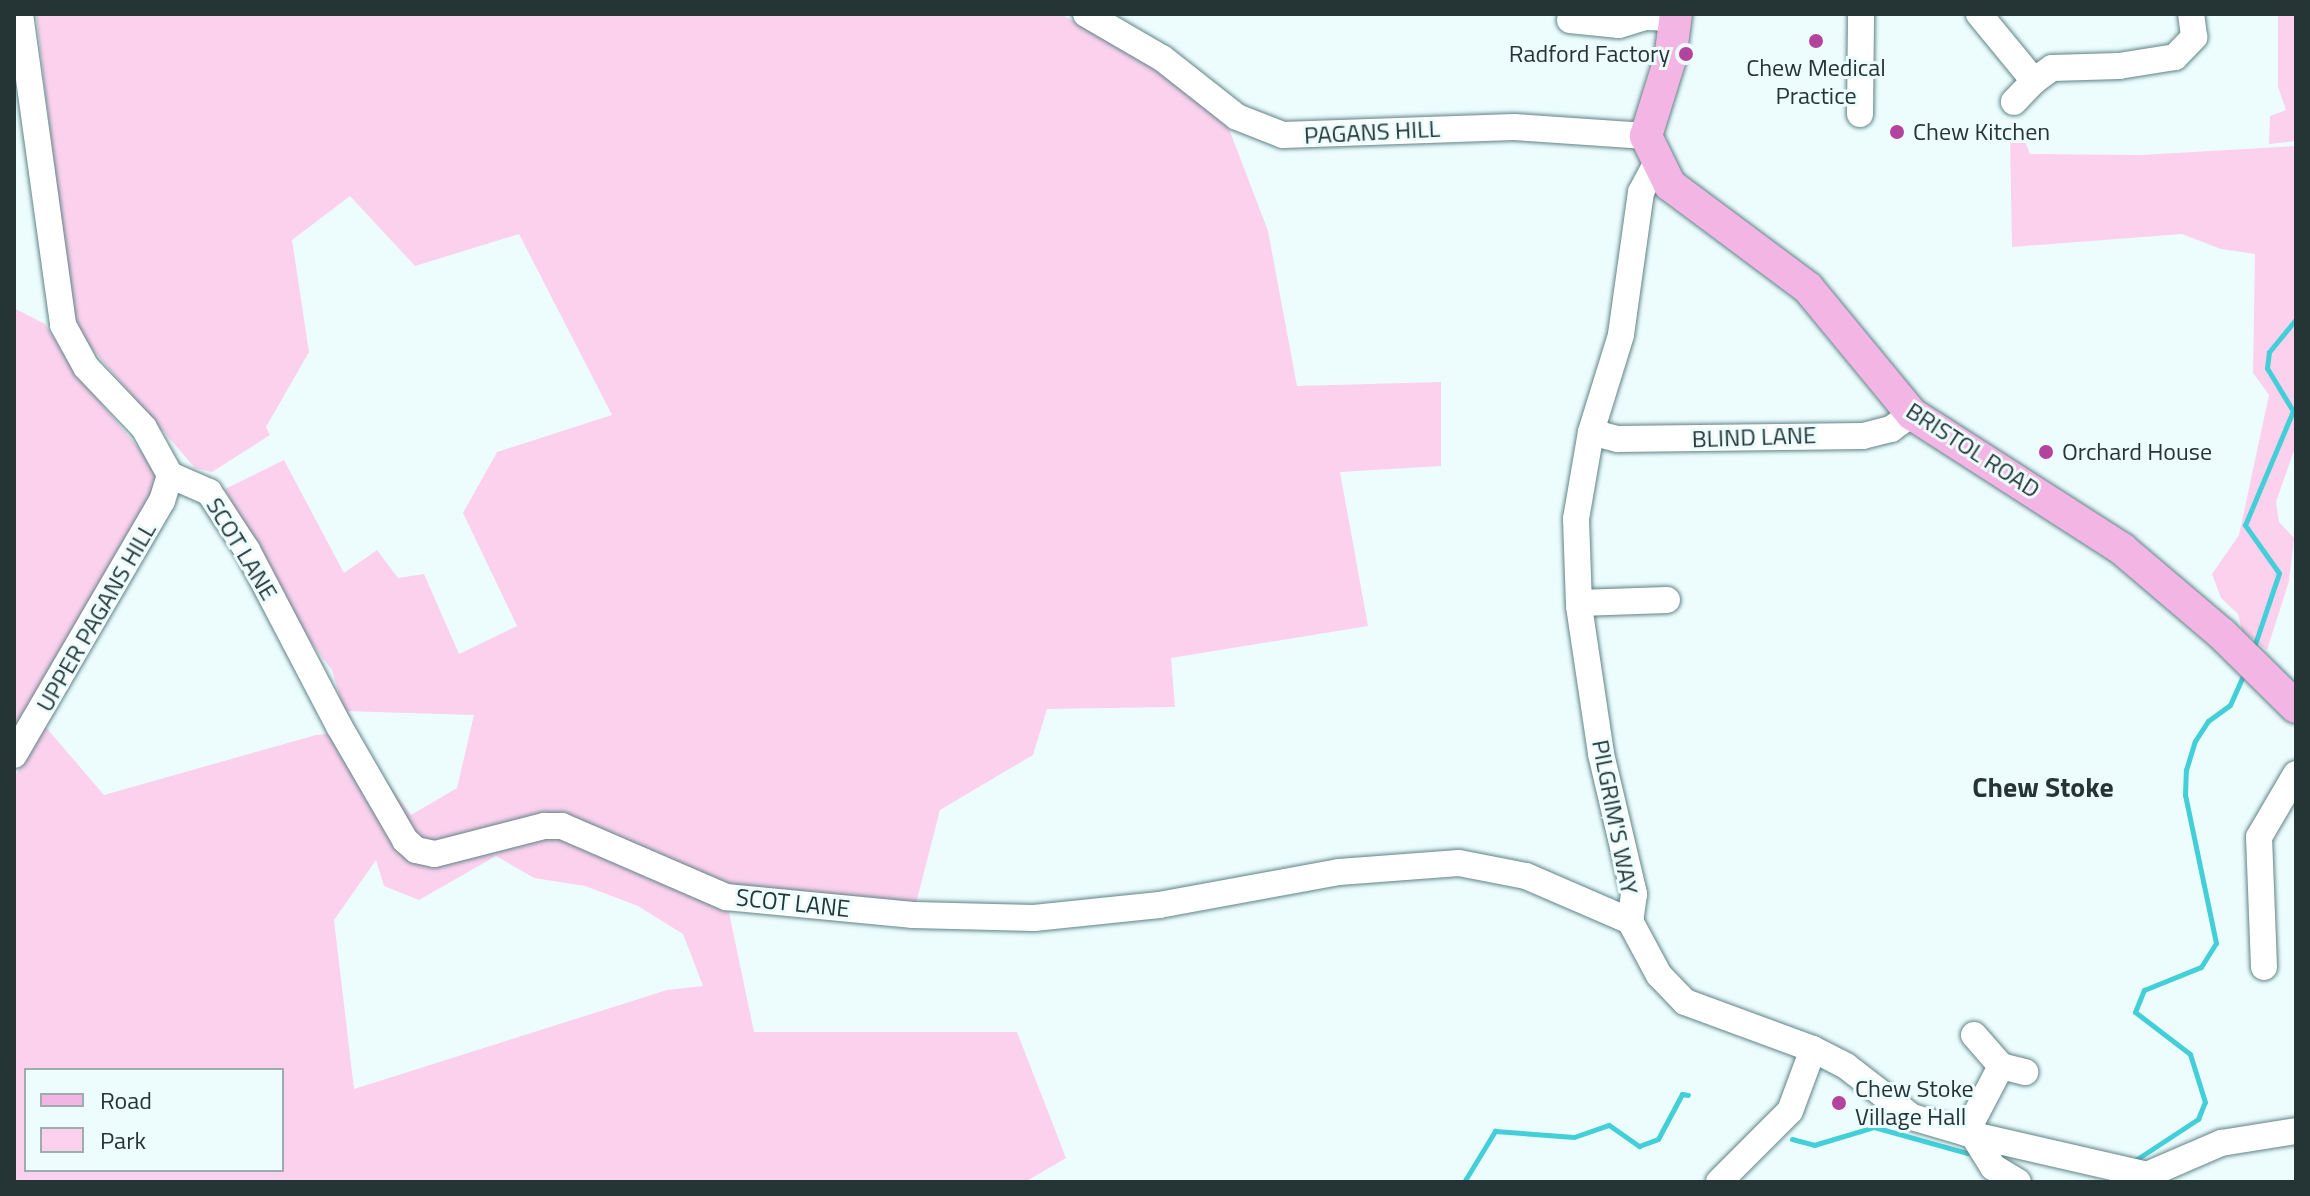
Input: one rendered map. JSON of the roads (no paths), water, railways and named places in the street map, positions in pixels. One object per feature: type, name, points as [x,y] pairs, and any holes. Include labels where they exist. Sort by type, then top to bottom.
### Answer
[{"type":"main road","points":[[1651,149],[1676,16]]},
{"type":"main road","name":"BRISTOL ROAD","points":[[1651,149],[1684,198],[1808,288],[1912,414],[2122,549],[2294,699]]},
{"type":"street","points":[[20,14],[63,325],[86,367],[144,428],[170,475]]},
{"type":"street","name":"PAGANS HILL","points":[[1086,14],[1162,58],[1237,117],[1283,135],[1514,127],[1651,149]]},
{"type":"street","points":[[1860,114],[1861,14]]},
{"type":"street","points":[[1979,14],[2034,81]]},
{"type":"street","points":[[2014,102],[2052,68],[2119,66],[2175,57],[2194,37],[2191,14]]},
{"type":"street","points":[[1570,20],[1676,16]]},
{"type":"street","name":"PILGRIM'S WAY","points":[[1651,149],[1641,192],[1621,335],[1591,432],[1576,519],[1579,603],[1601,754],[1634,894],[1630,921],[1659,975],[1685,1002],[1813,1049],[1846,1066],[1912,1117],[1969,1134],[2138,1175],[2221,1143],[2296,1131]]},
{"type":"street","name":"BLIND LANE","points":[[1591,432],[1618,439],[1863,436],[1891,429],[1912,414]]},
{"type":"street","name":"UPPER PAGANS HILL","points":[[14,755],[162,501],[170,475]]},
{"type":"street","name":"SCOT LANE","points":[[170,475],[198,484],[217,504],[247,550],[339,726],[405,840],[416,850],[435,854],[544,826],[562,826],[726,897],[913,915],[1034,918],[1159,905],[1339,872],[1459,863],[1526,876],[1630,921]]},
{"type":"street","points":[[1579,603],[1667,601]]},
{"type":"street","points":[[2264,967],[2267,890],[2259,837],[2296,774]]},
{"type":"street","points":[[1974,1035],[2013,1069],[1969,1134],[1993,1167],[2018,1182]]},
{"type":"street","points":[[1719,1182],[1790,1111],[1813,1049]]},
{"type":"waterway","points":[[2254,647],[2279,573],[2245,525],[2293,411],[2267,368],[2269,352],[2296,319]]},
{"type":"waterway","points":[[2134,1161],[2198,1119],[2205,1102],[2190,1054],[2135,1012],[2144,990],[2201,967],[2216,943],[2185,795],[2186,770],[2195,741],[2208,721],[2230,705],[2245,672]]},
{"type":"waterway","points":[[1464,1182],[1495,1131],[1574,1137],[1609,1125],[1639,1146],[1658,1139],[1682,1094],[1688,1095]]},
{"type":"waterway","points":[[1792,1139],[1814,1145],[1874,1127],[1967,1153]]},
{"type":"place","name":"Chew Medical Practice","points":[[1816,41]]},
{"type":"place","name":"Radford Factory","points":[[1686,54]]},
{"type":"place","name":"Chew Kitchen","points":[[1897,132]]},
{"type":"place","name":"Orchard House","points":[[2046,452]]},
{"type":"place","name":"Chew Stoke Village Hall","points":[[1839,1103]]},
{"type":"district","name":"Chew Stoke","points":[[2043,787]]}]
